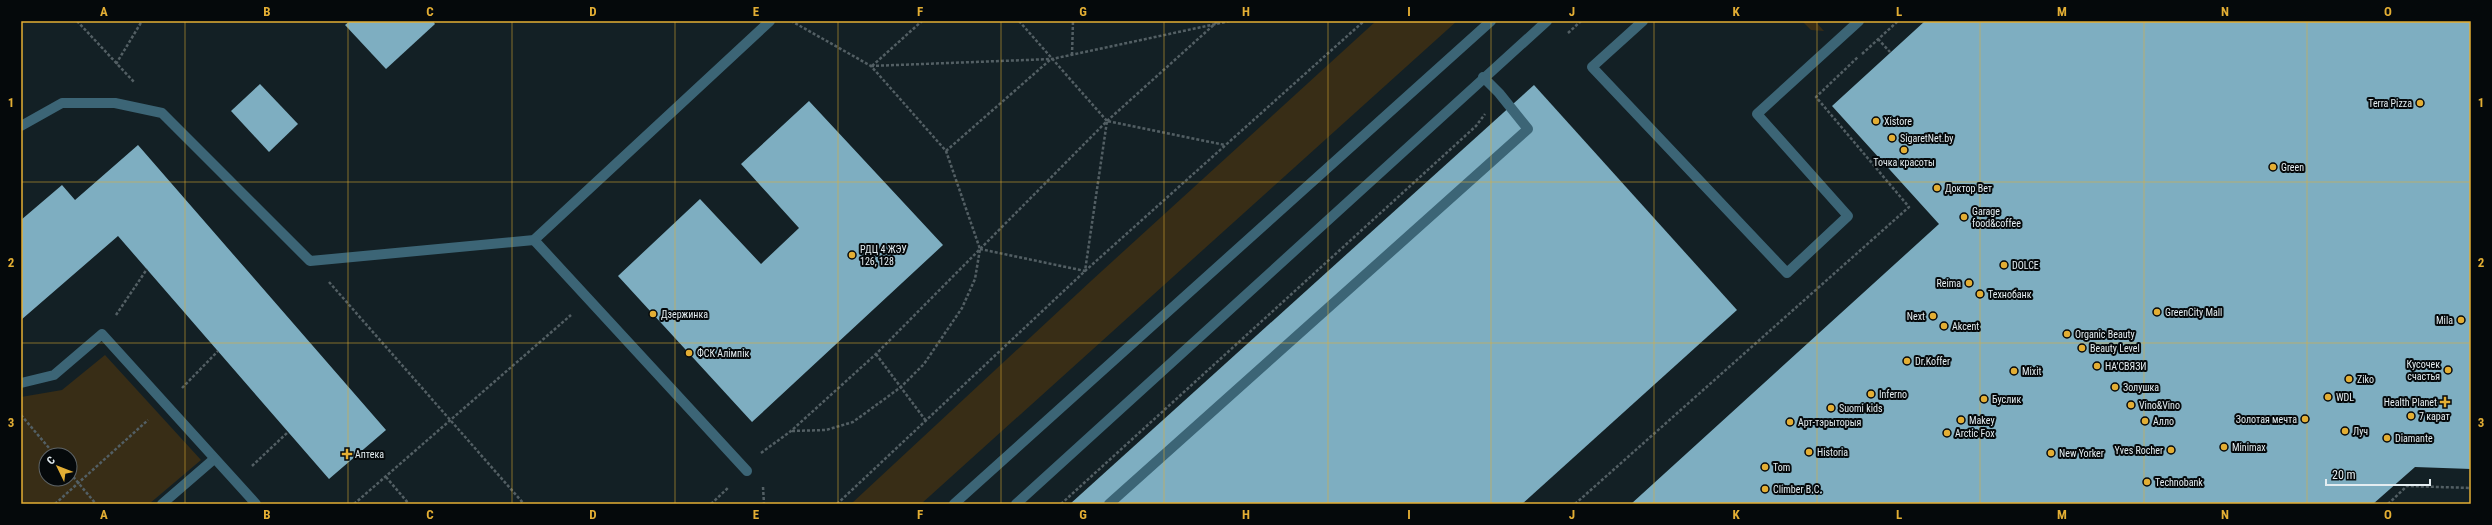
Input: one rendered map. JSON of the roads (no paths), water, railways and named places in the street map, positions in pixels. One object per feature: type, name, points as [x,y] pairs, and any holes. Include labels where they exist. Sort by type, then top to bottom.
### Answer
[{"type":"lane","points":[[22,123],[62,103],[115,103],[162,113],[310,261],[534,240],[770,21]]},
{"type":"lane","points":[[954,504],[1490,21]]},
{"type":"lane","points":[[1016,504],[1483,77],[1547,21]]},
{"type":"lane","points":[[1643,21],[1592,67],[1787,273],[1848,216],[1757,114],[1859,21]]},
{"type":"lane","points":[[1110,504],[1528,129],[1499,93],[1483,77]]},
{"type":"lane","points":[[534,240],[747,471]]},
{"type":"lane","points":[[21,383],[54,375],[102,334],[256,504]]},
{"type":"lane","points":[[162,504],[214,459]]},
{"type":"place","name":"Terra Pizza","points":[[2420,103]]},
{"type":"place","name":"Xistore","points":[[1876,121]]},
{"type":"place","name":"SigaretNet.by","points":[[1892,138]]},
{"type":"place","name":"Точка красоты","points":[[1904,150]]},
{"type":"place","name":"Green","points":[[2273,167]]},
{"type":"place","name":"Доктор Вет","points":[[1937,188]]},
{"type":"place","name":"Garage food&coffee","points":[[1964,217]]},
{"type":"place","name":"РДЦ 4 ЖЭУ 126, 128","points":[[852,255]]},
{"type":"place","name":"DOLCE","points":[[2004,265]]},
{"type":"place","name":"Reima","points":[[1969,283]]},
{"type":"place","name":"Технобанк","points":[[1980,294]]},
{"type":"place","name":"GreenCity Mall","points":[[2157,312]]},
{"type":"place","name":"Дзержинка","points":[[653,314]]},
{"type":"place","name":"Next","points":[[1933,316]]},
{"type":"place","name":"Mila","points":[[2461,320]]},
{"type":"place","name":"Akcent","points":[[1944,326]]},
{"type":"place","name":"Organic Beauty","points":[[2067,334]]},
{"type":"place","name":"Beauty Level","points":[[2082,348]]},
{"type":"place","name":"ФСК Алімпік","points":[[689,353]]},
{"type":"place","name":"Dr.Koffer","points":[[1907,361]]},
{"type":"place","name":"НАʼСВЯЗИ","points":[[2097,366]]},
{"type":"place","name":"Кусочек счастья","points":[[2448,370]]},
{"type":"place","name":"Mixit","points":[[2014,371]]},
{"type":"place","name":"Ziko","points":[[2349,379]]},
{"type":"place","name":"Золушка","points":[[2115,387]]},
{"type":"place","name":"Inferno","points":[[1871,394]]},
{"type":"place","name":"WDL","points":[[2328,397]]},
{"type":"place","name":"Буслик","points":[[1984,399]]},
{"type":"place","name":"Health Planet","points":[[2445,402]]},
{"type":"place","name":"Vino&Vino","points":[[2131,405]]},
{"type":"place","name":"Suomi kids","points":[[1831,408]]},
{"type":"place","name":"7 карат","points":[[2411,416]]},
{"type":"place","name":"Золотая мечта","points":[[2305,419]]},
{"type":"place","name":"Makey","points":[[1961,420]]},
{"type":"place","name":"Алло","points":[[2145,421]]},
{"type":"place","name":"Арт-тэрыторыя","points":[[1790,422]]},
{"type":"place","name":"Луч","points":[[2345,431]]},
{"type":"place","name":"Arctic Fox","points":[[1947,433]]},
{"type":"place","name":"Diamante","points":[[2387,438]]},
{"type":"place","name":"Minimax","points":[[2224,447]]},
{"type":"place","name":"Yves Rocher","points":[[2171,450]]},
{"type":"place","name":"Historia","points":[[1809,452]]},
{"type":"place","name":"New Yorker","points":[[2051,453]]},
{"type":"place","name":"Аптека","points":[[347,454]]},
{"type":"place","name":"Tom","points":[[1765,467]]},
{"type":"place","name":"Technobank","points":[[2147,482]]},
{"type":"place","name":"Climber B.C.","points":[[1765,489]]}]
